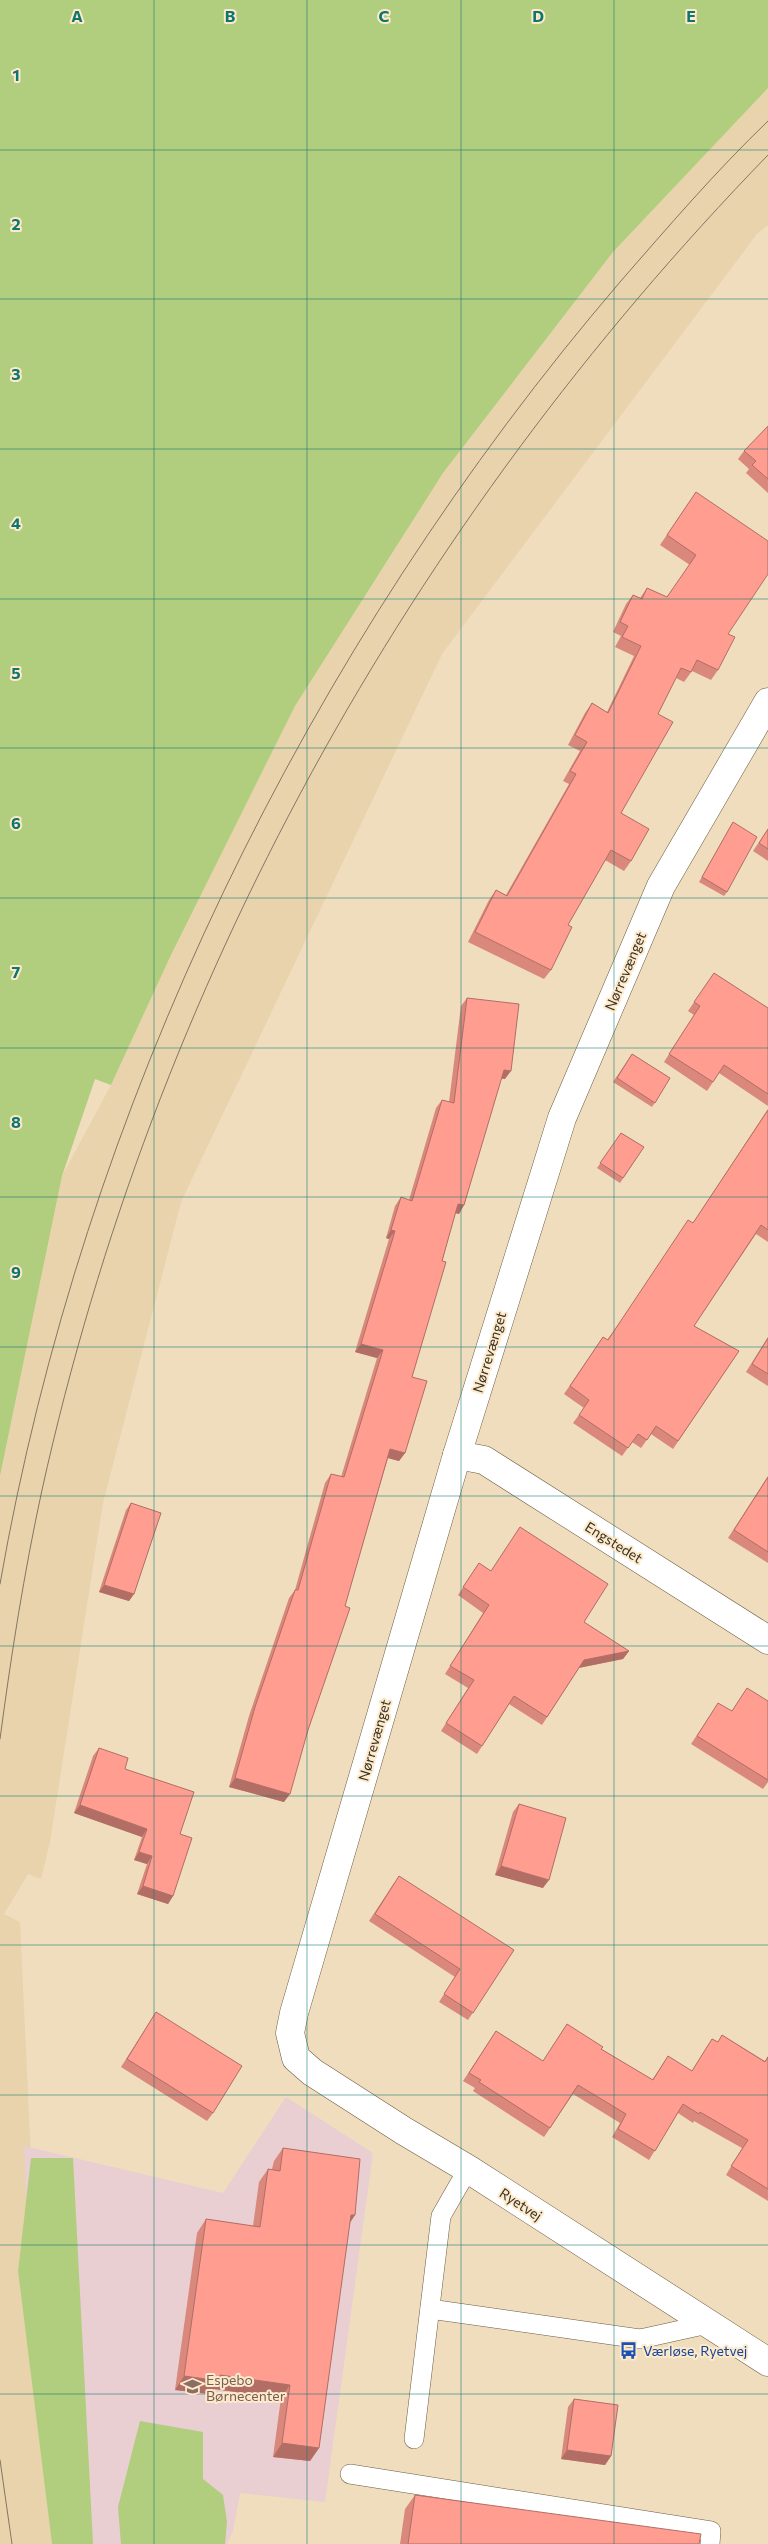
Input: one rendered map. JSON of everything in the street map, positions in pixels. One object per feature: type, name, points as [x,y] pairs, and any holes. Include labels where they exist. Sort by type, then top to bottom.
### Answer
[{"type":"street","name":"Nørrevænget","points":[[290,2033],[294,2013],[457,1455],[562,1118],[661,886],[768,702]]},
{"type":"street","name":"Engstedet","points":[[457,1455],[484,1460],[768,1640]]},
{"type":"street","name":"Ryetvej","points":[[290,2033],[296,2058],[312,2072],[404,2131],[468,2169],[768,2362]]},
{"type":"lane","points":[[414,2439],[441,2216],[468,2169]]},
{"type":"lane","points":[[430,2309],[531,2325],[640,2339],[708,2324]]},
{"type":"lane","points":[[350,2474],[712,2531],[710,2544]]},
{"type":"shaded area","points":[[768,88],[768,225],[757,234],[442,654],[181,1202],[103,1503],[50,1842],[41,1879],[28,1874],[4,1914],[20,1922],[31,2158],[18,2271],[52,2544],[0,2544],[0,1476],[62,1176],[111,1085],[171,955],[295,706],[443,473],[613,252]]},
{"type":"shaded area","name":"Espebo Børnecenter","points":[[286,2097],[373,2153],[325,2502],[240,2493],[233,2531],[227,2544],[65,2544],[29,2281],[24,2146],[223,2193]]},
{"type":"green space","points":[[0,0],[768,0],[768,88],[613,252],[443,473],[295,706],[171,955],[111,1085],[95,1079],[62,1176],[0,1476]]},
{"type":"green space","points":[[31,2158],[73,2158],[93,2544],[52,2544],[18,2271]]},
{"type":"green space","points":[[140,2421],[203,2432],[203,2479],[223,2495],[227,2522],[225,2544],[121,2544],[118,2507]]},
{"type":"building","points":[[768,426],[768,479],[752,465],[756,461],[744,451]]},
{"type":"building","points":[[696,492],[768,541],[768,574],[728,634],[735,637],[718,670],[697,660],[691,672],[681,668],[658,714],[673,722],[621,813],[649,829],[631,861],[611,850],[568,925],[572,927],[551,970],[475,932],[496,890],[507,896],[576,774],[570,771],[587,742],[575,735],[592,703],[608,713],[641,646],[622,637],[628,626],[620,622],[633,595],[642,599],[647,588],[667,597],[696,555],[667,535]]},
{"type":"building","points":[[733,822],[757,837],[727,892],[702,877]]},
{"type":"building","points":[[768,829],[768,849],[759,843]]},
{"type":"building","points":[[714,973],[768,1008],[768,1094],[724,1065],[713,1082],[669,1054],[700,1006],[694,1002]]},
{"type":"building","points":[[467,998],[519,1004],[511,1071],[504,1070],[464,1205],[458,1204],[442,1261],[446,1262],[412,1377],[427,1381],[405,1453],[390,1449],[345,1606],[350,1608],[308,1730],[290,1794],[235,1778],[255,1707],[295,1590],[298,1590],[331,1474],[344,1477],[383,1350],[361,1344],[395,1231],[391,1230],[401,1197],[412,1201],[442,1100],[454,1103]]},
{"type":"building","points":[[632,1054],[670,1078],[655,1103],[617,1078]]},
{"type":"building","points":[[768,1110],[768,1230],[761,1225],[694,1326],[739,1351],[678,1441],[656,1426],[647,1440],[638,1434],[628,1448],[579,1415],[589,1400],[570,1386],[603,1337],[608,1340],[688,1220],[693,1223]]},
{"type":"building","points":[[621,1133],[644,1147],[623,1178],[600,1163]]},
{"type":"building","points":[[768,1338],[768,1374],[752,1364]]},
{"type":"building","points":[[768,1477],[768,1552],[734,1530]]},
{"type":"building","points":[[131,1503],[161,1513],[134,1594],[104,1585]]},
{"type":"building","points":[[520,1527],[608,1584],[584,1622],[629,1651],[584,1660],[547,1717],[514,1696],[482,1746],[446,1723],[474,1680],[450,1666],[489,1605],[463,1587],[479,1563],[491,1571]]},
{"type":"building","points":[[747,1688],[768,1701],[768,1780],[697,1736],[718,1703],[732,1711]]},
{"type":"building","points":[[99,1748],[128,1758],[125,1769],[194,1792],[180,1834],[192,1838],[173,1896],[143,1886],[152,1856],[139,1852],[147,1829],[80,1805]]},
{"type":"building","points":[[519,1804],[566,1818],[549,1880],[501,1866]]},
{"type":"building","points":[[399,1876],[514,1950],[473,2013],[444,1994],[460,1969],[375,1914]]},
{"type":"building","points":[[156,2012],[242,2066],[213,2113],[127,2059]]},
{"type":"building","points":[[567,2024],[603,2047],[601,2049],[653,2080],[668,2056],[692,2071],[712,2039],[718,2042],[722,2035],[765,2062],[768,2057],[768,2189],[731,2166],[748,2140],[683,2104],[655,2151],[618,2129],[626,2114],[578,2085],[550,2128],[479,2082],[481,2080],[469,2073],[496,2031],[543,2061]]},
{"type":"building","points":[[283,2148],[360,2159],[355,2215],[351,2215],[319,2448],[282,2443],[290,2385],[220,2375],[220,2381],[184,2376],[206,2219],[260,2227],[268,2169],[280,2171]]},
{"type":"building","points":[[574,2399],[618,2405],[611,2456],[567,2450]]},
{"type":"building","points":[[415,2495],[701,2534],[699,2544],[408,2544]]},
{"type":"tram line","points":[[0,1584],[38,1406],[88,1231],[150,1060],[223,892],[308,730],[402,573],[507,424],[620,282],[674,220],[768,121]]},
{"type":"tram line","points":[[0,1739],[18,1614],[35,1521],[91,1303],[152,1120],[226,943],[312,772],[410,607],[518,449],[638,298],[768,155]]},
{"type":"tram line","points":[[0,2460],[12,2544]]},
{"type":"place","name":"Værløse, Ryetvej","points":[[629,2350]]},
{"type":"place","name":"Espebo Børnecenter","points":[[192,2387]]}]
